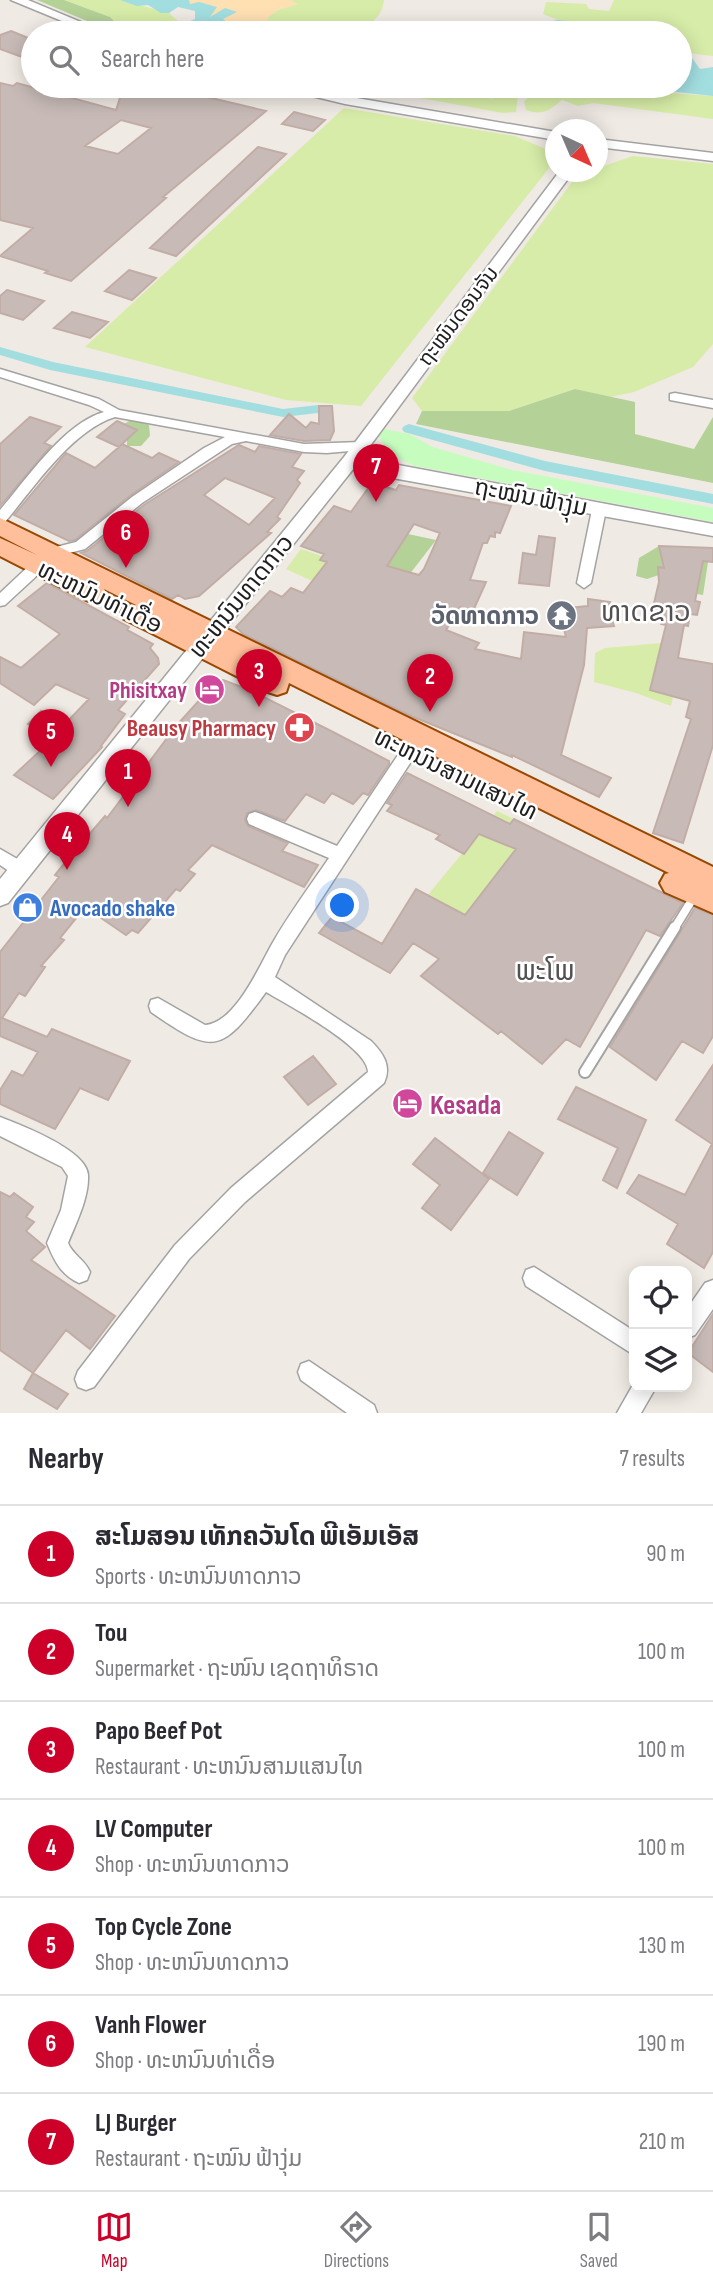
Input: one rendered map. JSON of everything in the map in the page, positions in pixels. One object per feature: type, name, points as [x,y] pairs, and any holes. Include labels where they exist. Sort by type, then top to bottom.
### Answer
[{"type":"main road","name":"ທະຫນົນທ່າເດື່ອ","points":[[0,526],[46,559],[206,639]]},
{"type":"main road","name":"ທະຫນົນທ່າເດື່ອ","points":[[0,546],[46,559]]},
{"type":"main road","name":"ທະຫນົນສາມແສນໄທ","points":[[206,639],[410,750],[707,891]]},
{"type":"main road","points":[[206,639],[421,738],[707,891]]},
{"type":"street","points":[[17,0],[70,21]]},
{"type":"street","points":[[337,98],[545,134]]},
{"type":"street","points":[[608,143],[713,157]]},
{"type":"street","name":"ຖະໝົນດອນຈັນ","points":[[355,453],[558,182]]},
{"type":"street","points":[[0,373],[94,402],[115,413]]},
{"type":"street","points":[[676,397],[713,404]]},
{"type":"street","points":[[0,519],[72,437],[103,414],[115,413],[195,426],[249,440],[355,453]]},
{"type":"street","points":[[0,601],[46,559],[80,546],[137,500],[209,451],[230,440],[249,440]]},
{"type":"street","name":"ຖະໝົນ ຟ້າງຸ່ມ","points":[[355,453],[387,471],[713,530]]},
{"type":"street","name":"ທະຫນົນທາດກາວ","points":[[0,896],[355,453]]},
{"type":"street","points":[[584,583],[599,510]]},
{"type":"street","points":[[158,1006],[196,1031],[208,1035],[222,1030],[232,1021],[264,980],[278,950],[410,750]]},
{"type":"street","points":[[255,819],[340,855]]},
{"type":"street","points":[[0,856],[20,869]]},
{"type":"street","points":[[86,1379],[182,1252],[238,1195],[377,1077],[379,1068],[358,1042],[264,980]]},
{"type":"street","points":[[0,1126],[69,1160],[78,1174],[71,1211],[57,1243],[63,1257],[79,1272]]},
{"type":"street","points":[[534,1278],[629,1341]]},
{"type":"street","points":[[692,1321],[711,1299]]},
{"type":"street","points":[[309,1372],[366,1413]]},
{"type":"street","points":[[628,1413],[642,1392]]},
{"type":"lane","points":[[586,1072],[707,891]]},
{"type":"green space","points":[[37,0],[64,0],[110,17],[114,21],[87,21]]},
{"type":"green space","points":[[64,0],[120,0],[169,13],[178,21],[109,21],[110,17]]},
{"type":"green space","points":[[290,0],[384,0],[379,15],[373,21],[268,21],[268,17],[278,10],[297,4]]},
{"type":"green space","points":[[614,0],[713,0],[713,56],[692,53],[692,21],[567,21],[543,14],[546,2],[586,4],[589,9],[609,11]]},
{"type":"green space","points":[[713,96],[713,119],[593,103],[578,106],[562,100],[554,107],[537,112],[526,110],[524,102],[528,98]]},
{"type":"green space","points":[[420,98],[518,98],[516,112],[503,113]]},
{"type":"green space","points":[[344,108],[515,136],[545,149],[545,173],[361,406],[286,400],[85,347]]},
{"type":"green space","points":[[633,156],[713,164],[713,344],[693,367],[634,392],[610,397],[575,389],[509,411],[422,411],[412,398],[572,182],[608,182],[608,165]]},
{"type":"green space","points":[[575,389],[635,402],[635,434],[694,449],[713,417],[713,483],[416,424],[422,411],[509,411]]},
{"type":"green space","points":[[131,420],[142,420],[149,425],[150,436],[141,446],[127,446],[127,440],[137,430],[124,424]]},
{"type":"green space","points":[[384,429],[409,434],[433,447],[512,470],[713,508],[713,522],[415,466],[398,458],[385,446],[378,435]]},
{"type":"green space","points":[[408,534],[436,540],[409,575],[380,564],[396,544],[401,545]]},
{"type":"green space","points":[[659,546],[663,561],[708,562],[703,595],[697,594],[698,585],[677,568],[658,568],[659,575],[647,579],[636,576],[639,558]]},
{"type":"green space","points":[[301,549],[322,556],[321,560],[327,562],[318,573],[323,601],[302,593],[312,581],[286,569]]},
{"type":"green space","points":[[662,643],[651,690],[673,697],[671,706],[594,682],[595,653],[605,648]]},
{"type":"green space","points":[[497,811],[514,819],[499,842],[522,852],[465,915],[427,896]]},
{"type":"sand","points":[[189,0],[290,0],[298,4],[278,10],[268,17],[268,21],[217,21],[227,15],[209,17],[216,8],[189,4]]},
{"type":"water","points":[[120,0],[189,0],[190,4],[199,2],[217,7],[210,17],[225,8],[237,12],[223,19],[225,21],[191,21],[195,19],[195,11],[178,7],[169,13],[161,13],[148,5],[137,6]]},
{"type":"water","points":[[692,58],[700,69],[713,67],[713,96],[692,94]]},
{"type":"building","points":[[11,31],[21,35],[21,57],[0,49],[0,35]]},
{"type":"building","points":[[0,83],[13,86],[21,84],[21,98],[72,98],[116,110],[120,98],[211,98],[266,111],[163,197],[166,198],[71,281],[0,256],[33,228],[0,220]],"holes":[[[121,120],[151,128],[118,154],[85,146]]]},
{"type":"building","points":[[294,112],[325,120],[313,131],[282,124]]},
{"type":"building","points":[[258,147],[286,154],[176,256],[150,248]]},
{"type":"building","points":[[129,270],[156,278],[132,300],[105,291]]},
{"type":"building","points":[[7,290],[44,301],[23,320],[0,313],[0,296]]},
{"type":"building","points":[[72,312],[108,322],[90,338],[54,328]]},
{"type":"building","points":[[319,406],[332,406],[334,431],[330,440],[304,441],[270,435],[289,414],[306,428],[311,422],[319,424]]},
{"type":"building","points":[[30,417],[61,427],[44,443],[51,446],[0,506],[0,444]]},
{"type":"building","points":[[117,421],[137,430],[122,444],[152,458],[159,453],[179,462],[131,495],[75,540],[69,541],[14,515],[66,453],[95,468],[119,447],[97,437]]},
{"type":"building","points":[[239,445],[255,452],[259,446],[301,454],[292,467],[304,471],[297,480],[300,483],[277,517],[280,519],[267,532],[271,533],[199,596],[185,599],[178,595],[172,599],[81,553],[144,505]],"holes":[[[225,478],[275,498],[249,525],[204,495]]]},
{"type":"building","points":[[372,483],[396,490],[399,485],[511,506],[500,533],[495,532],[495,537],[490,536],[487,543],[483,543],[470,580],[486,582],[473,611],[460,607],[446,630],[479,643],[475,649],[521,659],[524,632],[566,637],[559,609],[588,606],[588,599],[610,602],[608,608],[614,626],[587,628],[584,665],[561,755],[611,778],[599,797],[512,755],[411,716],[243,634],[236,627],[270,591],[282,597],[291,588],[303,593],[327,562],[320,560],[324,554],[301,546],[334,506],[351,512]],"holes":[[[414,524],[440,533],[419,575],[387,566]]]},
{"type":"building","points":[[539,536],[555,538],[549,586],[519,583],[523,553],[536,555]]},
{"type":"building","points":[[659,546],[713,548],[713,562],[703,561],[695,601],[700,602],[697,615],[690,614],[688,626],[684,625],[678,658],[713,664],[713,745],[683,843],[653,833],[691,719],[686,717],[690,701],[650,690],[666,625],[661,624],[661,618],[651,616],[659,582],[658,567],[664,568]]},
{"type":"building","points":[[47,583],[129,627],[127,630],[153,644],[150,648],[159,664],[118,710],[125,714],[102,747],[53,799],[14,775],[53,739],[28,724],[41,711],[66,723],[89,699],[56,684],[34,705],[0,683],[0,657],[21,668],[60,634],[18,606]]},
{"type":"building","points":[[223,680],[252,691],[389,761],[389,764],[368,795],[363,793],[353,804],[332,793],[324,803],[306,794],[285,821],[256,810],[247,813],[245,820],[248,826],[288,843],[282,851],[318,865],[304,887],[212,845],[188,870],[195,874],[180,891],[176,889],[138,933],[132,930],[126,935],[85,907],[60,938],[64,940],[41,966],[45,967],[25,996],[19,993],[2,1018],[47,1037],[52,1029],[130,1061],[108,1100],[80,1088],[55,1129],[0,1104],[0,1090],[12,1071],[23,1076],[38,1052],[0,1036],[0,952],[59,877],[55,875],[105,816],[107,818],[177,725],[213,685]]},
{"type":"building","points":[[407,773],[510,824],[514,819],[683,903],[660,936],[646,930],[580,1047],[566,1039],[542,1064],[501,1031],[498,1034],[421,976],[439,959],[413,943],[390,973],[319,933],[332,917],[382,944],[416,889],[465,915],[516,849],[479,834],[464,854],[436,839],[440,835],[387,811],[392,805],[387,803]]},
{"type":"building","points":[[695,908],[713,915],[713,1036],[703,1053],[682,1041],[656,1080],[610,1047]]},
{"type":"building","points":[[313,1056],[336,1084],[308,1105],[284,1077]]},
{"type":"building","points":[[713,1065],[713,1252],[704,1268],[667,1244],[678,1224],[627,1193],[639,1175],[685,1195],[712,1144],[676,1120]]},
{"type":"building","points":[[576,1087],[646,1120],[617,1188],[603,1180],[618,1148],[558,1119]]},
{"type":"building","points":[[509,1132],[543,1153],[517,1195],[483,1173]]},
{"type":"building","points":[[435,1138],[489,1179],[451,1230],[422,1208],[440,1185],[413,1164]]},
{"type":"building","points":[[0,1192],[10,1197],[14,1193],[33,1207],[26,1217],[34,1222],[26,1231],[45,1247],[31,1260],[115,1316],[90,1349],[66,1330],[33,1373],[0,1350]]},
{"type":"building","points":[[713,1314],[713,1372],[692,1356],[692,1347]]},
{"type":"building","points":[[33,1373],[68,1394],[57,1409],[24,1389]]},
{"type":"waterway","points":[[0,351],[50,366],[283,413],[318,409]]},
{"type":"waterway","points":[[409,429],[545,466],[713,499]]},
{"type":"place","name":"LJ Burger","points":[[376,502]]},
{"type":"place","name":"Vanh Flower","points":[[126,568]]},
{"type":"place","name":"ວັດທາດກາວ","points":[[562,616]]},
{"type":"place","name":"Phisitxay","points":[[210,690]]},
{"type":"place","name":"Papo Beef Pot","points":[[259,707]]},
{"type":"place","name":"Tou","points":[[430,712]]},
{"type":"place","name":"Beausy Pharmacy","points":[[299,728]]},
{"type":"place","name":"Top Cycle Zone","points":[[51,767]]},
{"type":"place","name":"ສະໂມສອນ ເທັກຄວັນໂດ ພີເອັມເອັສ","points":[[128,807]]},
{"type":"place","name":"LV Computer","points":[[67,870]]},
{"type":"place","name":"Avocado shake","points":[[27,908]]},
{"type":"place","name":"Kesada","points":[[407,1104]]},
{"type":"district","name":"ທາດຂາວ","points":[[646,611]]},
{"type":"district","name":"ພະໂພ","points":[[545,970]]}]
